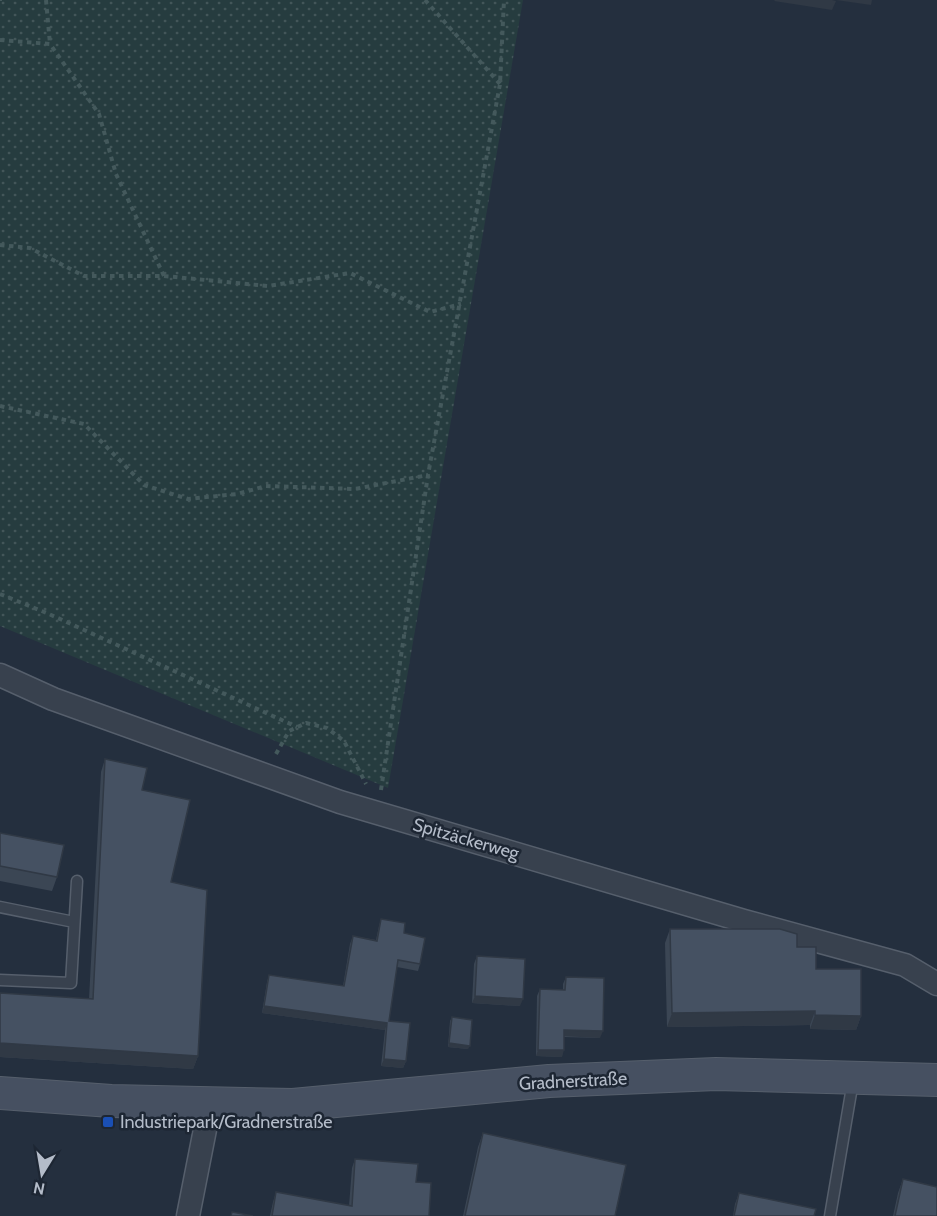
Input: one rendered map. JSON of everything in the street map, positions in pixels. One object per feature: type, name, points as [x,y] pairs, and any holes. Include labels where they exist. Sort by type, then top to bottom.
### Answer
[{"type":"main road","name":"Gradnerstraße","points":[[0,1093],[210,1104],[293,1105],[549,1081],[716,1074],[937,1080]]},
{"type":"street","name":"Spitzäckerweg","points":[[0,675],[53,699],[377,813],[905,965],[937,984]]},
{"type":"street","points":[[188,1216],[210,1104]]},
{"type":"lane","points":[[0,980],[71,983],[77,881]]},
{"type":"lane","points":[[0,907],[74,922]]},
{"type":"lane","points":[[830,1216],[854,1078]]},
{"type":"path","points":[[46,0],[50,44],[99,114],[116,174],[164,276]]},
{"type":"path","points":[[425,0],[500,84]]},
{"type":"path","points":[[377,813],[410,612],[428,475],[500,84],[504,0]]},
{"type":"path","points":[[0,40],[50,44]]},
{"type":"path","points":[[0,245],[30,248],[84,276],[164,276],[268,286],[350,273],[430,312],[461,304]]},
{"type":"path","points":[[0,406],[84,423],[144,484],[188,499],[237,494],[266,486],[355,489],[428,475]]},
{"type":"path","points":[[0,594],[50,614],[297,727]]},
{"type":"path","points":[[268,776],[277,751],[289,731],[306,723],[327,728],[344,741],[377,813]]},
{"type":"green space","points":[[0,0],[523,0],[388,788],[0,626]]},
{"type":"building","points":[[105,759],[147,768],[142,790],[190,800],[171,882],[207,890],[198,1056],[0,1043],[0,993],[93,999]]},
{"type":"building","points":[[0,833],[64,845],[57,877],[0,866]]},
{"type":"building","points":[[381,919],[405,923],[404,933],[425,938],[420,964],[398,960],[389,1021],[410,1023],[406,1061],[384,1059],[387,1023],[264,1006],[269,975],[344,986],[353,936],[377,941]]},
{"type":"building","points":[[670,929],[780,929],[797,934],[797,947],[816,947],[816,969],[861,969],[861,1016],[815,1015],[815,1011],[672,1013]]},
{"type":"building","points":[[477,956],[525,959],[523,999],[475,996]]},
{"type":"building","points":[[566,977],[604,978],[603,1031],[564,1030],[564,1050],[538,1050],[540,989],[565,990]]},
{"type":"building","points":[[452,1017],[472,1020],[470,1046],[449,1043]]},
{"type":"building","points":[[483,1133],[626,1165],[615,1216],[465,1216]]},
{"type":"building","points":[[355,1159],[418,1164],[416,1182],[431,1183],[429,1216],[272,1216],[276,1192],[352,1206]]},
{"type":"building","points":[[903,1179],[937,1187],[937,1216],[895,1216]]},
{"type":"building","points":[[739,1193],[816,1209],[814,1216],[734,1216]]},
{"type":"building","points":[[232,1212],[253,1216],[231,1216]]},
{"type":"place","name":"Industriepark/Gradnerstraße","points":[[108,1122]]}]
